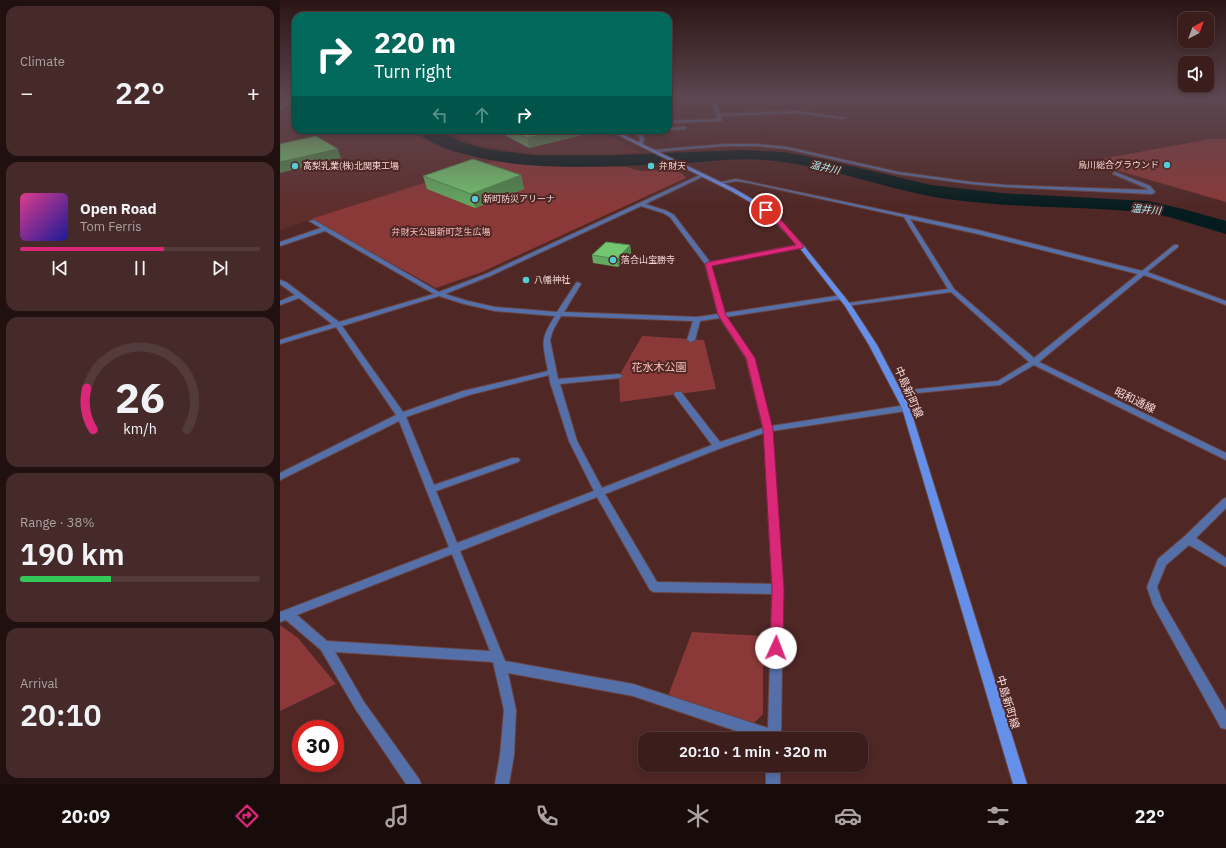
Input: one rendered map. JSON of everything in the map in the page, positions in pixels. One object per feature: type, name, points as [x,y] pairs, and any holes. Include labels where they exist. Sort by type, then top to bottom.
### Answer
[{"type":"main road","name":"中島新町線","points":[[622,136],[719,183],[766,210],[801,246],[842,297],[873,345],[906,408],[1020,784]]},
{"type":"street","points":[[640,136],[642,138],[641,144]]},
{"type":"street","points":[[655,152],[725,145],[756,145],[787,148],[898,173],[971,183],[1005,186],[1152,192],[1148,187],[1115,172]]},
{"type":"street","points":[[280,342],[439,294],[488,275],[702,175]]},
{"type":"street","points":[[719,183],[736,180],[749,182],[978,232],[1143,273],[1226,303]]},
{"type":"street","points":[[641,204],[666,212],[672,216],[708,264],[722,315],[750,358],[768,429],[778,589],[774,732]]},
{"type":"street","name":"昭和通線","points":[[906,217],[952,290],[1034,362],[1226,457]]},
{"type":"street","points":[[312,221],[439,294],[466,303],[495,309],[558,314],[697,319],[842,297]]},
{"type":"street","points":[[280,244],[324,229]]},
{"type":"street","points":[[708,264],[801,246]]},
{"type":"street","points":[[899,393],[1000,383],[1034,362],[1176,246]]},
{"type":"street","points":[[280,282],[284,283],[338,325],[401,416],[499,662],[510,710],[507,755],[502,784]]},
{"type":"street","points":[[578,284],[558,314],[549,330],[546,340],[553,377],[573,441],[600,493],[654,587],[778,589]]},
{"type":"street","points":[[848,305],[952,290]]},
{"type":"street","points":[[280,303],[300,295]]},
{"type":"street","points":[[691,340],[697,319]]},
{"type":"street","points":[[280,477],[401,416],[466,393],[553,377],[619,376]]},
{"type":"street","points":[[678,394],[718,446]]},
{"type":"street","points":[[283,616],[718,446],[768,429],[906,408]]},
{"type":"street","points":[[430,490],[515,460]]},
{"type":"street","points":[[1226,502],[1162,562],[1152,587],[1157,602],[1226,723]]},
{"type":"street","points":[[1189,538],[1226,563]]},
{"type":"street","points":[[283,616],[324,646],[360,706],[414,784]]},
{"type":"street","points":[[324,646],[499,662],[632,690],[756,732]]},
{"type":"street","points":[[772,784],[773,772]]},
{"type":"shaded area","points":[[280,136],[417,136],[443,149],[493,161],[280,230]]},
{"type":"shaded area","points":[[456,136],[608,136],[644,153],[582,156],[539,155],[481,146]]},
{"type":"green space","name":"烏川総合グラウンド","points":[[1210,139],[1226,139],[1226,202],[1119,171],[1096,160]]},
{"type":"green space","name":"弁財天公園新町芝生広場","points":[[493,161],[562,167],[626,167],[641,171],[674,170],[683,174],[686,178],[482,272],[436,288],[311,219]]},
{"type":"green space","name":"花水木公園","points":[[642,336],[704,340],[716,389],[620,402],[619,376]]},
{"type":"green space","points":[[280,625],[298,638],[336,684],[280,711]]},
{"type":"green space","points":[[692,632],[763,636],[763,714],[754,723],[668,696]]},
{"type":"building","points":[[316,136],[338,149],[280,162],[280,144]]},
{"type":"building","points":[[522,136],[537,136],[527,138]]},
{"type":"building","points":[[473,159],[521,175],[471,194],[423,176]]},
{"type":"building","points":[[606,242],[630,245],[617,259],[592,255]]},
{"type":"waterway","name":"温井川","points":[[435,136],[454,145],[485,154],[518,159],[550,161],[743,155],[784,157],[805,160],[889,182],[931,191],[1002,199],[1116,204],[1148,207],[1176,213],[1226,228]]},
{"type":"place","name":"烏川総合グラウンド","points":[[1167,165]]},
{"type":"place","name":"高梨乳業(株)北関東工場","points":[[295,166]]},
{"type":"place","name":"弁財天","points":[[651,166]]},
{"type":"place","name":"新町防災アリーナ","points":[[475,199]]},
{"type":"place","name":"落合山宝勝寺","points":[[613,260]]},
{"type":"place","name":"八幡神社","points":[[526,280]]},
{"type":"route","points":[[766,210],[801,246],[708,264],[722,315],[750,358],[768,429],[778,589],[776,648]]}]
